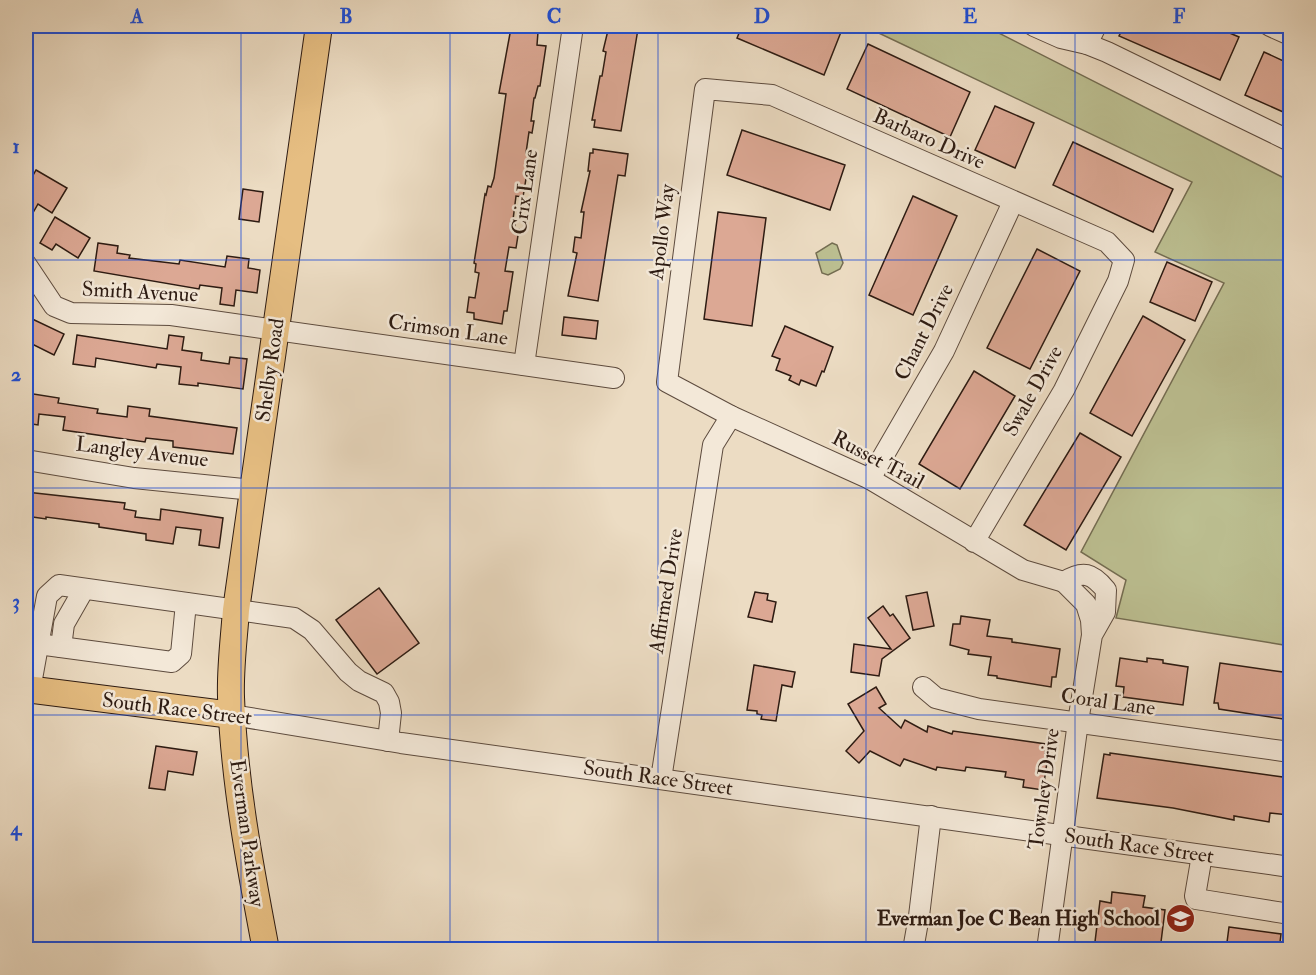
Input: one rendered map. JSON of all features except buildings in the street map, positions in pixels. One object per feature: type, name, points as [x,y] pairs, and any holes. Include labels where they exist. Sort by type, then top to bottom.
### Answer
[{"type":"main road","name":"Shelby Road","points":[[232,716],[231,694],[236,610],[319,26]]},
{"type":"main road","name":"South Race Street","points":[[28,689],[232,716]]},
{"type":"main road","name":"Everman Parkway","points":[[232,716],[248,860],[266,950]]},
{"type":"street","name":"Crix Lane","points":[[524,365],[573,26]]},
{"type":"street","points":[[1034,26],[1061,38],[1087,44],[1107,52],[1290,141]]},
{"type":"street","points":[[1087,44],[1096,26]]},
{"type":"street","points":[[1270,26],[1290,35]]},
{"type":"street","name":"Barbaro Drive","points":[[705,89],[772,95],[1107,242],[1124,260]]},
{"type":"street","name":"Apollo Way","points":[[667,382],[705,89]]},
{"type":"street","name":"Chant Drive","points":[[870,479],[944,351],[1013,202]]},
{"type":"street","name":"Swale Drive","points":[[974,542],[1064,390],[1118,281],[1124,260]]},
{"type":"street","name":"Smith Avenue","points":[[26,264],[54,306],[71,313],[171,315],[275,329]]},
{"type":"street","name":"Crimson Lane","points":[[275,329],[614,378]]},
{"type":"street","name":"Russet Trail","points":[[667,382],[731,416],[870,479],[1023,570],[1064,582]]},
{"type":"street","name":"Affirmed Drive","points":[[662,779],[713,445],[731,416]]},
{"type":"street","name":"Langley Avenue","points":[[26,460],[134,478],[253,490]]},
{"type":"street","name":"Townley Drive","points":[[1047,950],[1092,635],[1105,612],[1106,590],[1096,578],[1084,574],[1064,582]]},
{"type":"street","points":[[28,689],[47,596],[59,585],[294,618],[312,630],[348,672],[384,693],[391,713],[388,741]]},
{"type":"street","points":[[61,646],[64,624],[84,589]]},
{"type":"street","points":[[38,644],[172,662],[181,654],[186,603]]},
{"type":"street","name":"Coral Lane","points":[[923,687],[936,698],[979,709],[1290,752]]},
{"type":"street","name":"South Race Street","points":[[232,716],[388,741],[1290,867]]},
{"type":"street","points":[[912,950],[919,916],[931,816]]},
{"type":"street","points":[[1202,855],[1196,899],[1290,914]]},
{"type":"green space","points":[[864,26],[985,26],[1290,181],[1290,646],[1116,618],[1126,580],[1081,552],[1224,283],[1155,252],[1192,182]]},
{"type":"green space","points":[[832,243],[837,245],[843,263],[840,269],[828,275],[822,273],[816,253]]},
{"type":"place","name":"Everman Joe C Bean High School","points":[[1181,918]]}]
